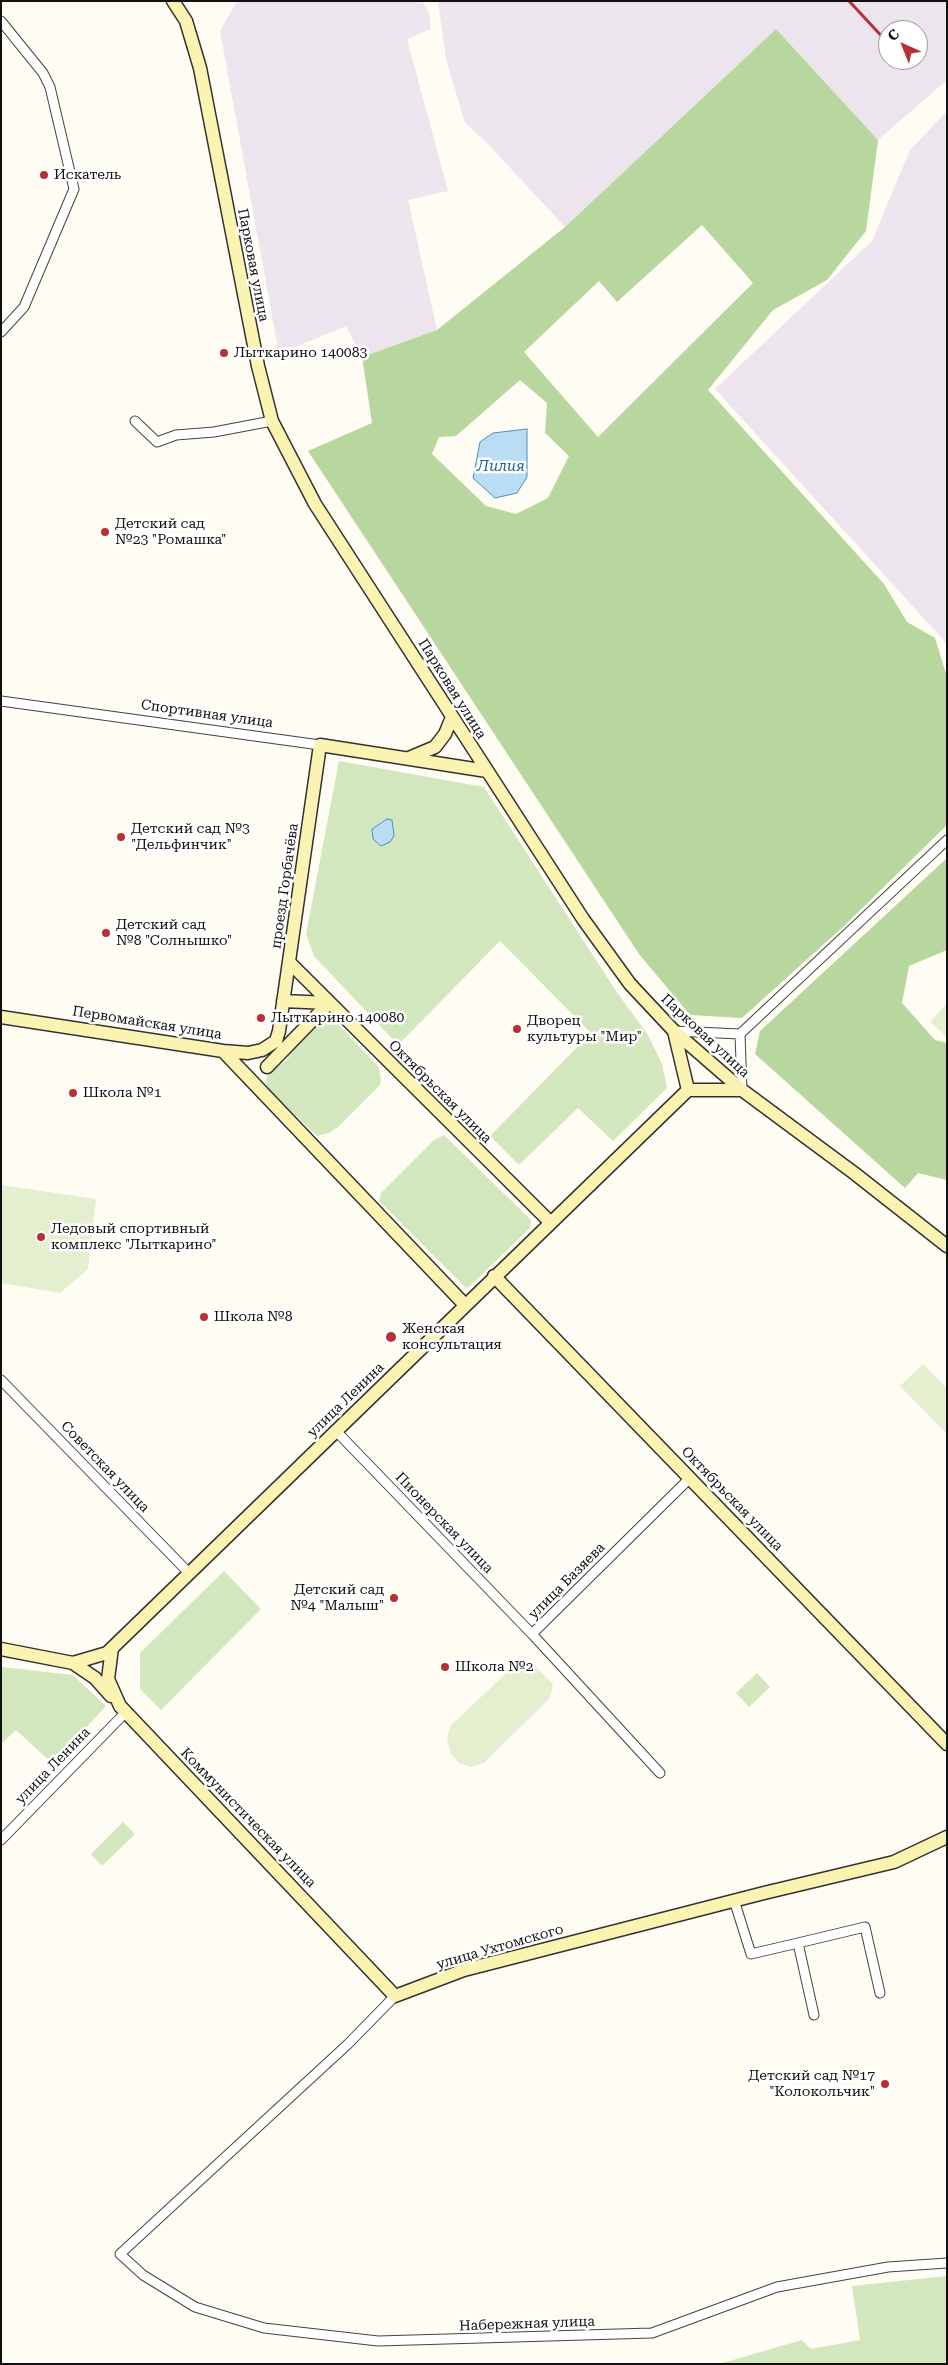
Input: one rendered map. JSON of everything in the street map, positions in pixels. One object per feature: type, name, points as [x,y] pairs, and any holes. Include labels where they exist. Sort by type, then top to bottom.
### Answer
[{"type":"street","name":"Парковая улица","points":[[173,1],[186,20],[200,68],[258,366],[272,422],[315,504],[583,919],[623,976],[674,1031],[742,1090],[854,1173],[947,1246]]},
{"type":"street","points":[[1,22],[50,87],[74,189],[24,307],[1,332]]},
{"type":"street","points":[[135,421],[157,442],[176,435],[214,432],[272,422]]},
{"type":"street","name":"Спортивная улица","points":[[1,701],[320,745],[487,771]]},
{"type":"street","points":[[408,758],[435,747],[445,734],[452,717]]},
{"type":"street","name":"проезд Горбачёва","points":[[260,1089],[278,1036],[320,745]]},
{"type":"street","points":[[740,1034],[742,1090],[688,1090],[674,1031],[740,1034],[947,840]]},
{"type":"street","name":"Октябрьская улица","points":[[289,962],[550,1222]]},
{"type":"street","points":[[284,1001],[329,1003]]},
{"type":"street","points":[[268,1067],[329,1003]]},
{"type":"street","name":"Первомайская улица","points":[[1,1017],[223,1051],[248,1053],[262,1050],[278,1036]]},
{"type":"street","points":[[223,1051],[465,1305]]},
{"type":"street","name":"улица Ленина","points":[[73,1663],[107,1653],[688,1090]]},
{"type":"street","name":"Октябрьская улица","points":[[494,1276],[947,1744]]},
{"type":"street","name":"Советская улица","points":[[1,1380],[189,1573]]},
{"type":"street","name":"Пионерская улица","points":[[336,1431],[532,1634]]},
{"type":"street","name":"улица Базяева","points":[[660,1773],[532,1634],[690,1478]]},
{"type":"street","name":"Коммунистическая улица","points":[[112,1648],[108,1679],[123,1709],[395,1996]]},
{"type":"street","points":[[1,1649],[73,1663],[95,1678],[123,1709]]},
{"type":"street","name":"улица Ленина","points":[[1,1840],[123,1709]]},
{"type":"street","name":"улица Ухтомского","points":[[120,2254],[348,2044],[395,1996],[464,1970],[734,1900],[894,1862],[947,1837]]},
{"type":"street","points":[[734,1900],[751,1954],[865,1927],[880,1993]]},
{"type":"street","points":[[798,1943],[814,2015]]},
{"type":"street","name":"Набережная улица","points":[[120,2254],[143,2275],[195,2307],[264,2328],[378,2341],[652,2333],[777,2287],[888,2267],[947,2263]]},
{"type":"shaded area","points":[[237,1],[422,1],[429,12],[431,29],[407,39],[448,191],[408,200],[437,330],[362,357],[346,326],[279,354],[220,31]]},
{"type":"shaded area","points":[[438,1],[947,1],[947,80],[878,140],[776,29],[565,227],[485,141],[465,123],[446,59]]},
{"type":"shaded area","points":[[947,111],[947,644],[715,389],[872,241],[910,150]]},
{"type":"green space","points":[[776,29],[878,140],[866,231],[827,280],[773,310],[708,390],[884,584],[907,622],[935,638],[947,677],[947,825],[845,925],[742,1018],[690,1015],[639,954],[308,451],[372,423],[362,357],[437,330],[565,227]],"holes":[[[702,225],[753,283],[598,437],[524,352],[599,281],[617,302]],[[520,380],[547,403],[545,433],[569,456],[548,498],[516,514],[486,506],[432,454],[439,437],[456,436]]]},
{"type":"green space","points":[[339,761],[484,787],[616,991],[648,1035],[662,1064],[667,1088],[613,1141],[578,1108],[519,1165],[490,1136],[591,1033],[500,941],[398,1045],[314,956],[306,934]]},
{"type":"green space","points":[[947,858],[947,950],[909,966],[902,1003],[935,1040],[947,1043],[947,1180],[918,1173],[905,1188],[755,1054],[760,1031]]},
{"type":"green space","points":[[947,1003],[947,1037],[930,1022]]},
{"type":"green space","points":[[319,1018],[335,1021],[378,1066],[381,1078],[380,1085],[338,1127],[329,1133],[317,1136],[267,1088],[266,1082],[267,1075],[286,1061],[308,1026]]},
{"type":"green space","points":[[444,1135],[531,1220],[530,1228],[466,1288],[379,1201],[381,1193],[434,1140]]},
{"type":"green space","points":[[1,1185],[96,1199],[88,1269],[60,1293],[1,1283]]},
{"type":"green space","points":[[923,1364],[947,1388],[947,1434],[900,1386]]},
{"type":"green space","points":[[224,1571],[261,1609],[161,1710],[140,1689],[140,1653]]},
{"type":"green space","points":[[521,1662],[532,1663],[553,1684],[550,1698],[484,1763],[471,1767],[459,1763],[451,1754],[447,1739],[450,1726],[513,1667]]},
{"type":"green space","points":[[1,1667],[73,1675],[106,1706],[53,1764],[16,1730],[1,1744]]},
{"type":"green space","points":[[757,1673],[770,1687],[749,1707],[736,1693]]},
{"type":"green space","points":[[123,1822],[135,1834],[102,1866],[91,1854]]},
{"type":"green space","points":[[947,2276],[947,2364],[719,2364],[802,2340],[811,2349],[860,2340],[852,2286]]},
{"type":"water","name":"Лилия","points":[[527,429],[527,477],[517,493],[495,498],[473,478],[480,442],[493,433]]},
{"type":"water","points":[[387,819],[392,820],[394,836],[390,842],[381,846],[373,839],[372,829]]},
{"type":"railway","points":[[849,1],[878,32]]},
{"type":"place","name":"Искатель","points":[[44,175]]},
{"type":"place","name":"Лыткарино 140083","points":[[224,353]]},
{"type":"place","name":"Детский сад №23 \"Ромашка\"","points":[[105,532]]},
{"type":"place","name":"Детский сад №3 \"Дельфинчик\"","points":[[121,837]]},
{"type":"place","name":"Детский сад №8 \"Солнышко\"","points":[[106,933]]},
{"type":"place","name":"Лыткарино 140080","points":[[261,1018]]},
{"type":"place","name":"Дворец культуры \"Мир\"","points":[[517,1029]]},
{"type":"place","name":"Школа №1","points":[[73,1093]]},
{"type":"place","name":"Ледовый спортивный комплекс \"Лыткарино\"","points":[[41,1237]]},
{"type":"place","name":"Школа №8","points":[[204,1317]]},
{"type":"place","name":"Женская консультация","points":[[391,1337]]},
{"type":"place","name":"Детский сад №4 \"Малыш\"","points":[[394,1598]]},
{"type":"place","name":"Школа №2","points":[[445,1667]]},
{"type":"place","name":"Детский сад №17 \"Колокольчик\"","points":[[885,2084]]}]
